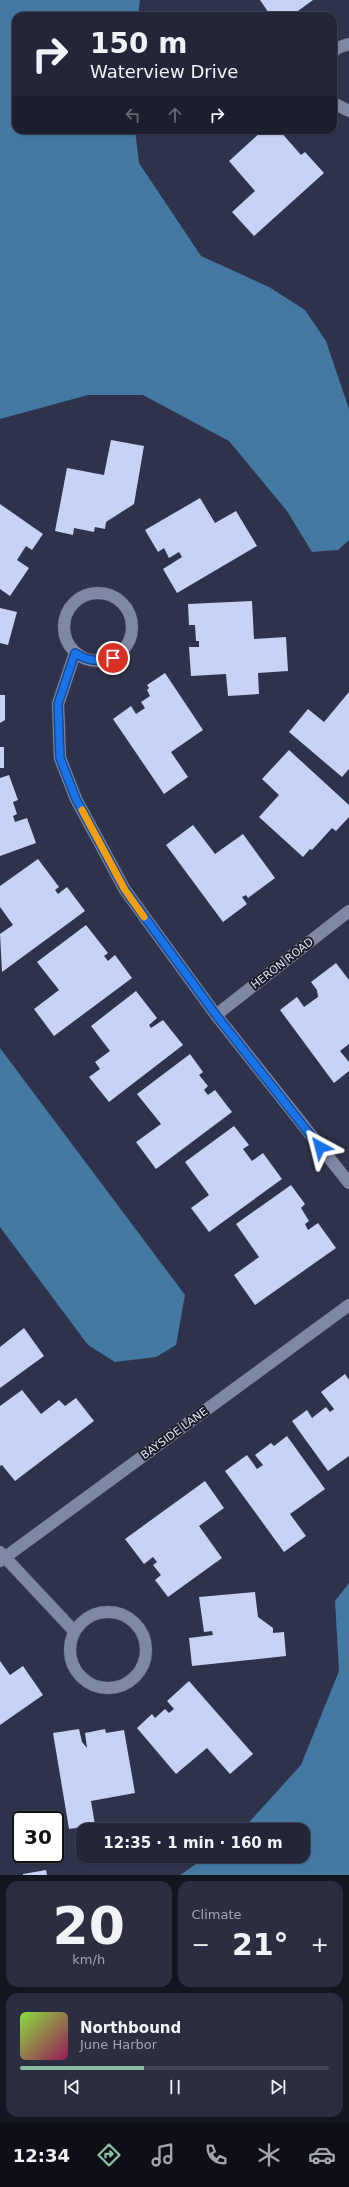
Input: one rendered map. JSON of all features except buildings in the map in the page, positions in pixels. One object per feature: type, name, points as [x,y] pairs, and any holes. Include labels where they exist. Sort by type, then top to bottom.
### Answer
[{"type":"street","points":[[337,48],[349,44]]},
{"type":"street","points":[[337,105],[349,111]]},
{"type":"street","points":[[96,593],[110,595],[121,602],[129,613],[132,626],[131,639],[124,651],[113,658],[100,662],[86,660],[75,653],[67,642],[63,629],[65,616],[72,604],[83,596],[96,593]]},
{"type":"street","points":[[75,653],[58,704],[60,758],[76,799],[125,890],[216,1015],[349,1183]]},
{"type":"street","name":"HERON ROAD","points":[[216,1015],[349,911]]},
{"type":"street","name":"BAYSIDE LANE","points":[[2,1557],[349,1305]]},
{"type":"street","points":[[2,1557],[74,1631]]},
{"type":"street","points":[[113,1612],[127,1616],[138,1626],[145,1640],[147,1655],[142,1669],[133,1680],[119,1687],[104,1688],[90,1684],[78,1674],[72,1661],[70,1646],[74,1631],[84,1620],[98,1613],[113,1612]]},
{"type":"water","points":[[0,0],[140,0],[138,12],[12,12],[12,134],[135,134],[139,163],[201,256],[269,287],[305,310],[326,341],[349,409],[349,540],[338,550],[312,552],[287,511],[229,441],[143,395],[88,395],[0,419]]},
{"type":"water","points":[[0,1048],[185,1295],[176,1345],[156,1357],[115,1362],[88,1345],[0,1227]]},
{"type":"water","points":[[349,1583],[349,1875],[180,1875],[198,1863],[310,1863],[310,1823],[248,1823],[301,1765],[339,1671],[335,1601]]},
{"type":"slow traffic","points":[[82,810],[125,890],[144,917]]},
{"type":"route","points":[[113,658],[100,662],[86,660],[75,653],[58,704],[60,758],[76,799],[125,890],[216,1015],[320,1147]]}]
